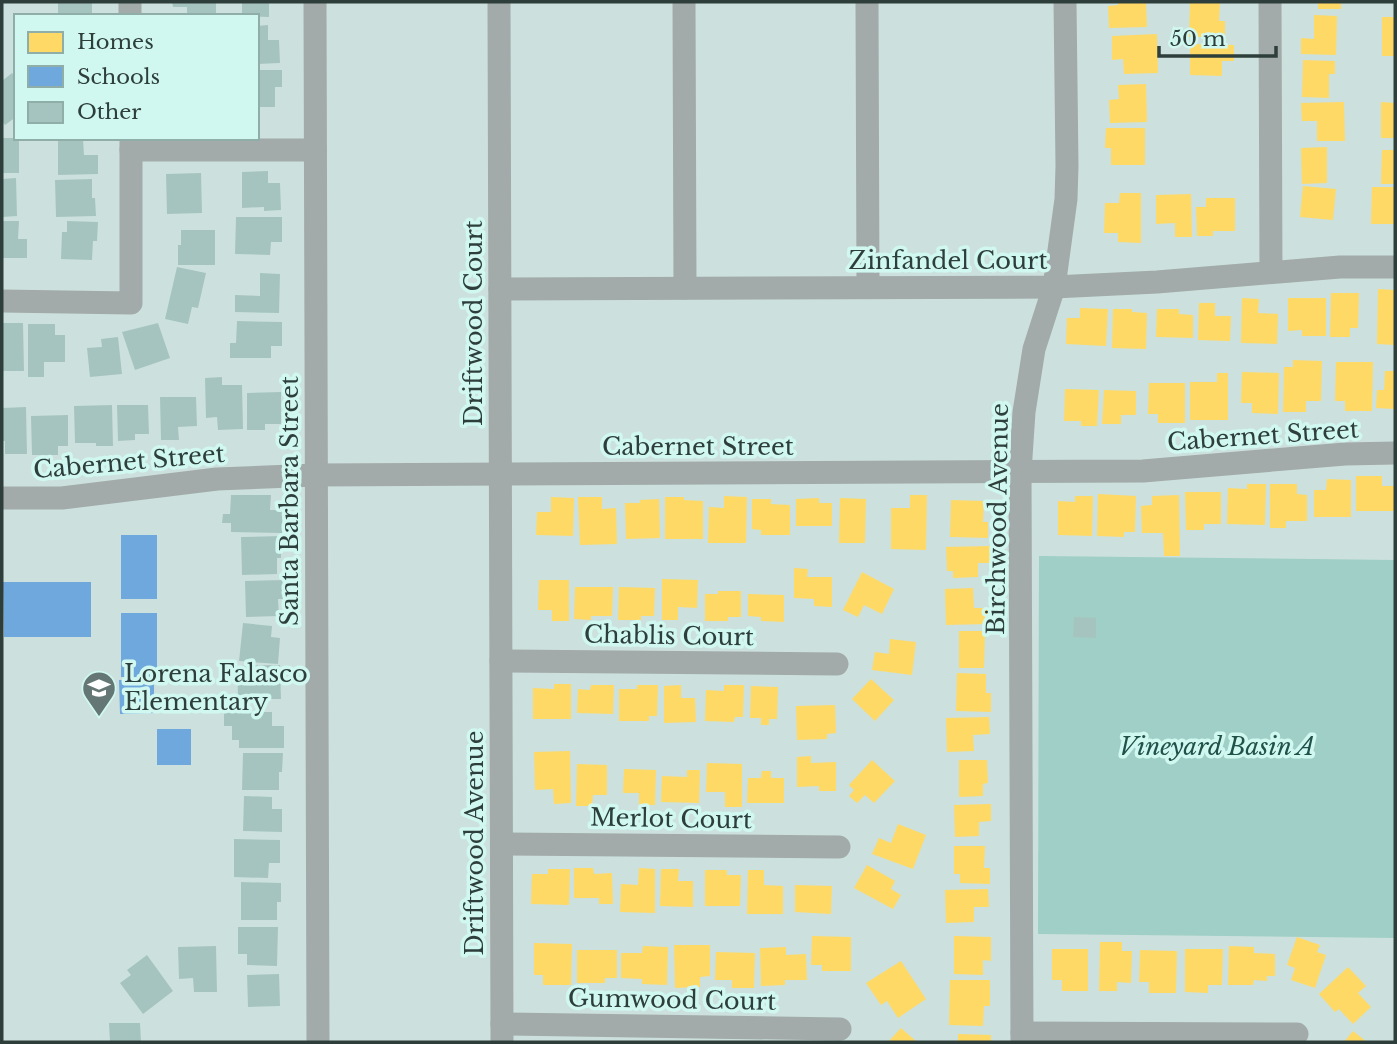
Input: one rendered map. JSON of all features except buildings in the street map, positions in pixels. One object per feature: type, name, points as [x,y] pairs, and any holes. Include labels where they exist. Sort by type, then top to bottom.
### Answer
[{"type":"street","name":"Santa Barbara Street","points":[[315,2],[318,1042]]},
{"type":"street","name":"Driftwood Court","points":[[499,2],[501,652]]},
{"type":"street","points":[[684,2],[685,288]]},
{"type":"street","points":[[867,2],[868,287]]},
{"type":"street","name":"Birchwood Avenue","points":[[1022,1038],[1020,472],[1024,412],[1034,349],[1054,287],[1063,228],[1067,166],[1065,2]]},
{"type":"street","points":[[1270,2],[1271,272]]},
{"type":"street","points":[[2,301],[131,303],[131,144],[315,150]]},
{"type":"street","name":"Zinfandel Court","points":[[500,289],[1054,287],[1157,282],[1340,267],[1395,267]]},
{"type":"street","name":"Cabernet Street","points":[[2,498],[62,498],[217,478],[316,475],[1143,471],[1345,454],[1395,453]]},
{"type":"street","name":"Chablis Court","points":[[501,652],[837,664]]},
{"type":"street","name":"Driftwood Avenue","points":[[501,652],[502,1033]]},
{"type":"street","name":"Merlot Court","points":[[502,844],[839,847]]},
{"type":"street","name":"Gumwood Court","points":[[502,1033],[841,1029]]},
{"type":"street","points":[[1022,1038],[1297,1034]]},
{"type":"green space","name":"Vineyard Basin A","points":[[1039,556],[1395,560],[1395,938],[1038,934]]},
{"type":"place","name":"Lorena Falasco Elementary","points":[[99,718]]}]
